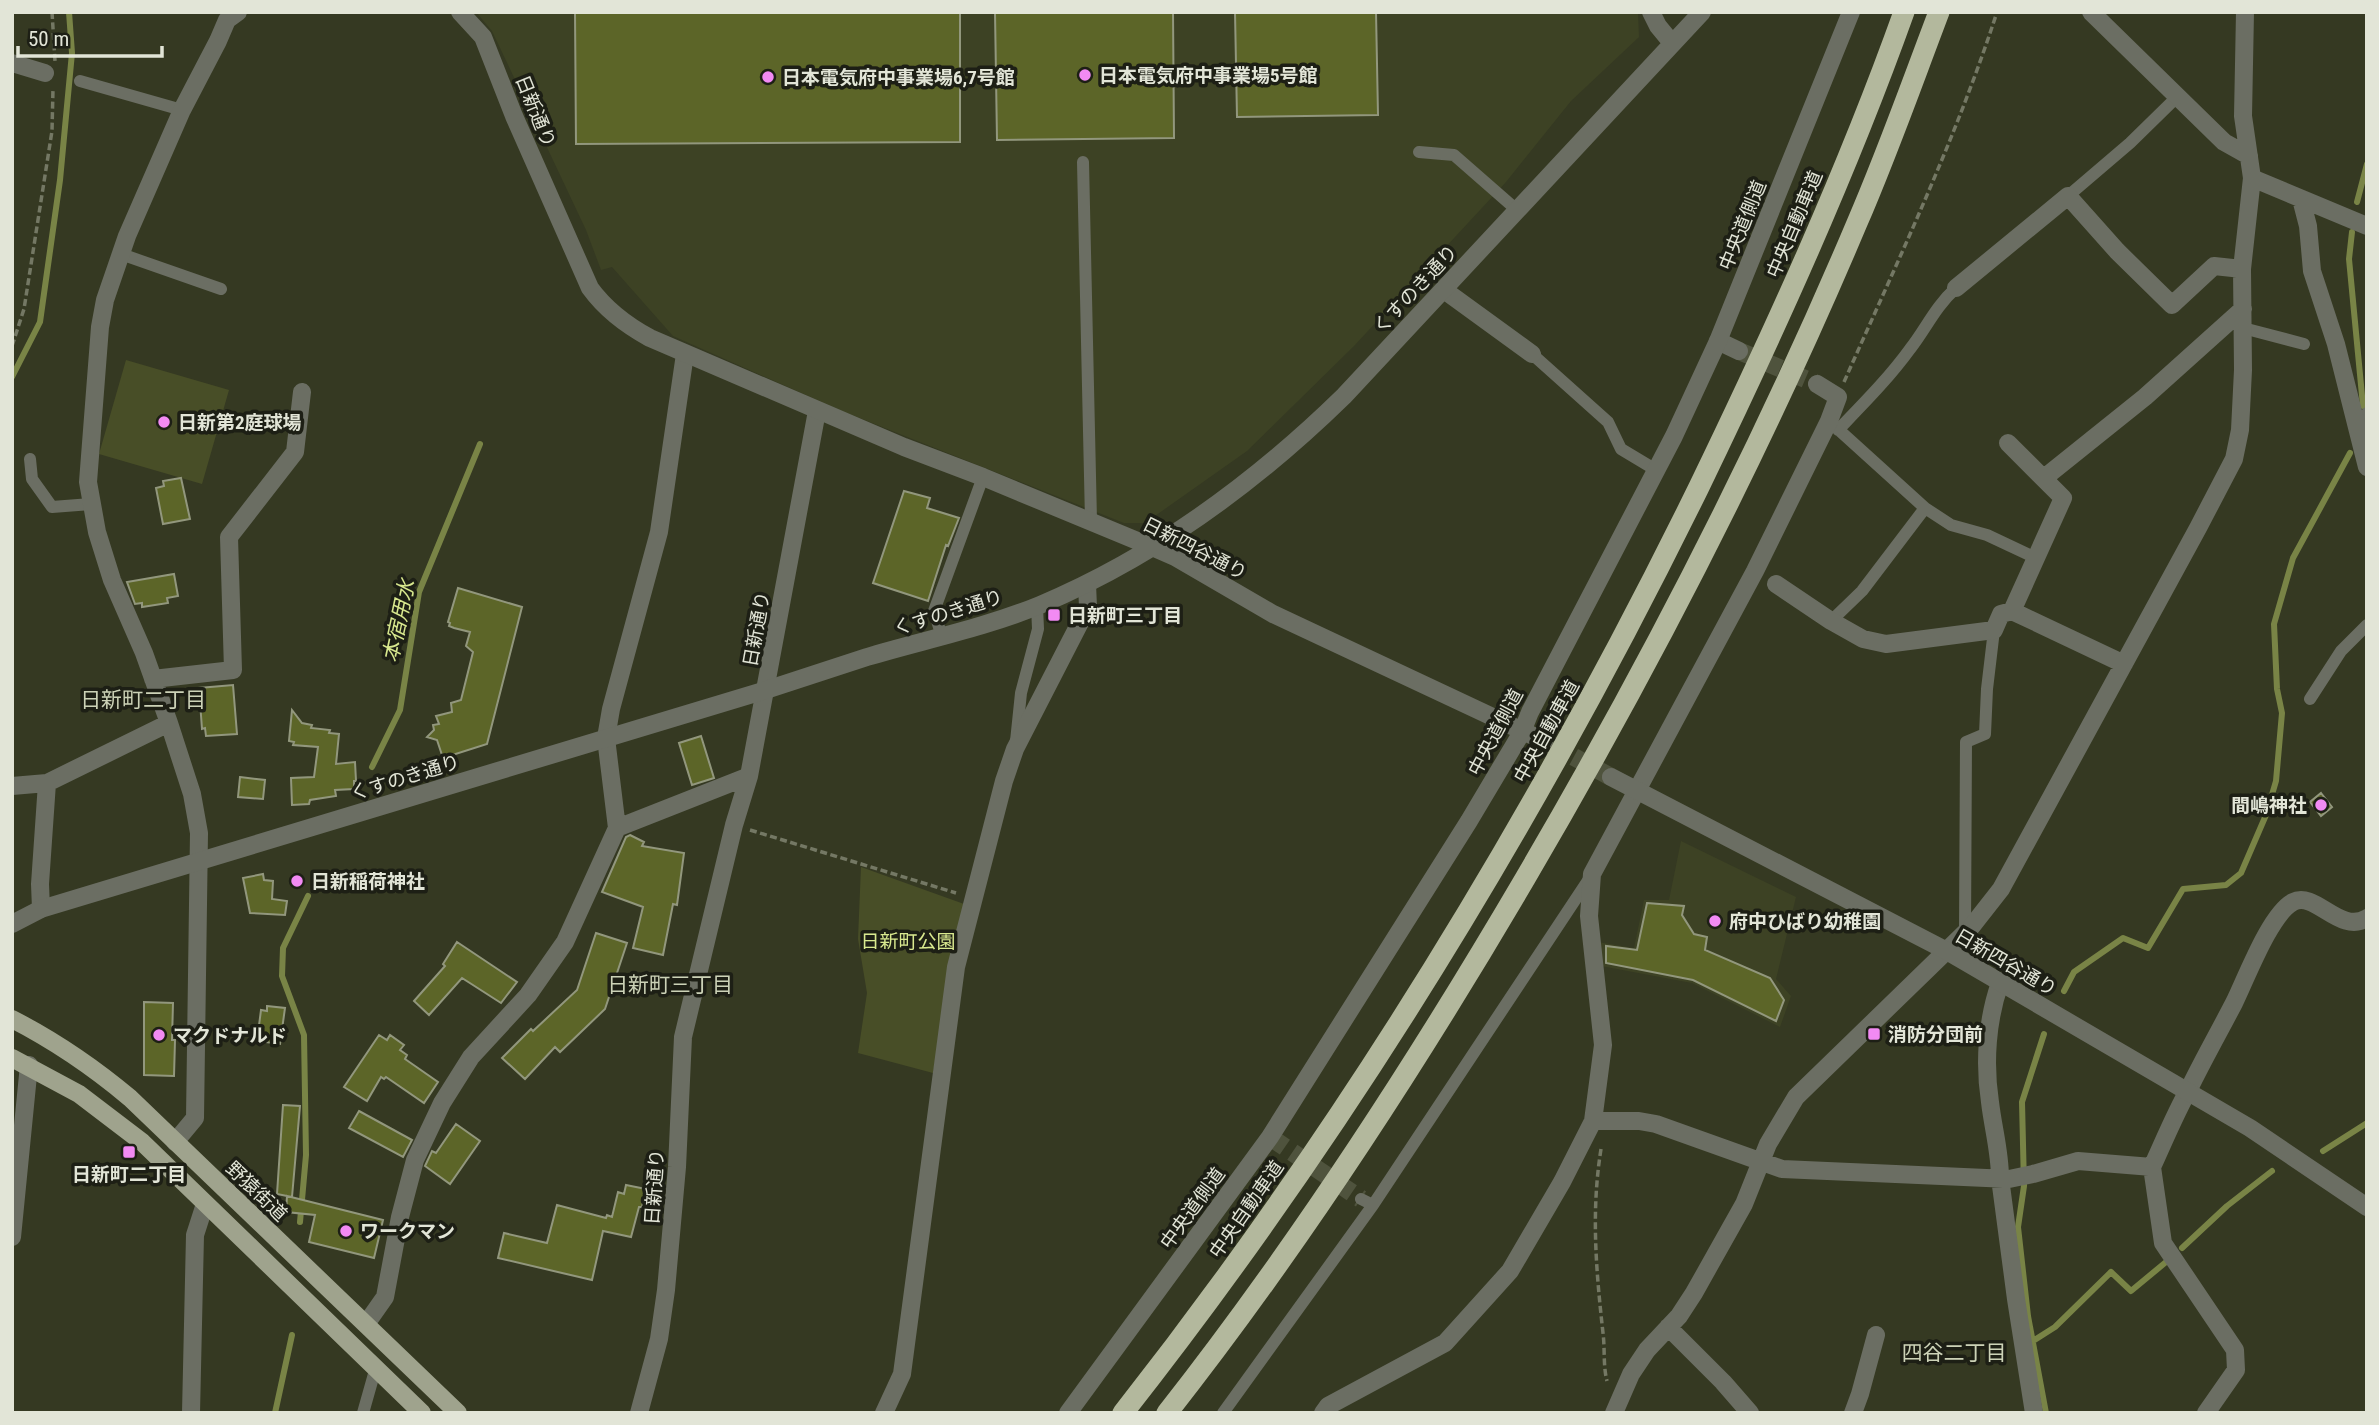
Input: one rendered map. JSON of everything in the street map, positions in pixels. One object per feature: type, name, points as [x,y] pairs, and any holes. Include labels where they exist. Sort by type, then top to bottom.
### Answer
[{"type":"highway","name":"中央自動車道","points":[[1123,1413],[1254,1238],[1338,1114],[1435,965],[1539,792],[1650,587],[1741,400],[1828,205],[1904,12]]},
{"type":"highway","points":[[1167,1413],[1275,1268],[1366,1137],[1465,982],[1569,803],[1677,606],[1770,417],[1858,222],[1938,12]]},
{"type":"main road","name":"野猿街道","points":[[12,1019],[63,1046],[97,1070],[458,1413]]},
{"type":"main road","points":[[20,1061],[79,1094],[142,1142],[422,1413]]},
{"type":"street","points":[[175,1142],[195,1118],[199,833],[192,794],[169,723],[144,653],[112,580],[97,532],[88,482],[100,327],[105,300],[121,254],[182,110],[227,20],[238,12]]},
{"type":"street","name":"日新通り","points":[[460,12],[483,37],[514,116],[590,288],[606,308],[632,328],[685,354],[817,411],[749,776],[734,825],[683,1037],[677,1167],[666,1290],[659,1339],[639,1413]]},
{"type":"street","points":[[1651,12],[1657,26],[1672,43]]},
{"type":"street","name":"くすのき通り","points":[[12,924],[41,909],[867,657],[942,638],[1037,606],[1087,584],[1213,508],[1280,456],[1344,396],[1702,12]]},
{"type":"street","name":"中央道側道","points":[[1068,1413],[1270,1137],[1522,732],[1656,470],[1718,341],[1851,12]]},
{"type":"street","points":[[2091,12],[2224,142],[2249,156]]},
{"type":"street","points":[[1615,1412],[1636,1366],[1679,1316],[1726,1236],[1744,1204],[1780,1121],[1796,1097],[1965,933],[2001,889],[2234,459],[2240,430],[2242,269],[2252,178],[2243,116],[2245,12]]},
{"type":"street","points":[[12,63],[51,76]]},
{"type":"street","points":[[2252,178],[2367,226]]},
{"type":"street","points":[[1955,288],[2068,196],[2117,251],[2172,305],[2214,266],[2242,269]]},
{"type":"street","points":[[2301,199],[2308,226],[2312,271],[2336,344],[2367,467]]},
{"type":"street","points":[[1444,290],[1532,354]]},
{"type":"street","points":[[2044,478],[2145,397],[2243,309]]},
{"type":"street","points":[[1718,341],[1739,351]]},
{"type":"street","points":[[366,1324],[385,1297],[400,1217],[415,1160],[442,1103],[471,1057],[528,995],[565,942],[617,828],[606,738],[611,709],[659,533],[685,354]]},
{"type":"street","points":[[1323,1413],[1328,1406],[1446,1343],[1510,1271],[1562,1182],[1593,1121],[1602,1045],[1589,916],[1592,874],[1833,426],[1838,397],[1817,384]]},
{"type":"street","points":[[153,679],[233,670],[229,537],[295,452],[302,392]]},
{"type":"street","name":"日新四谷通り","points":[[817,411],[1091,520],[1175,557],[1273,614],[1544,741]]},
{"type":"street","points":[[2008,443],[2063,498],[2034,557],[2012,611]]},
{"type":"street","points":[[1776,583],[1831,621],[1863,639],[1886,644],[1994,630],[2001,614],[2012,611],[2124,664]]},
{"type":"street","points":[[884,1413],[902,1374],[956,967],[1004,781],[1015,749],[1088,607],[1087,584]]},
{"type":"street","points":[[12,786],[47,783],[169,723]]},
{"type":"street","points":[[617,828],[749,776]]},
{"type":"street","name":"日新四谷通り","points":[[1611,777],[1945,950],[2250,1128],[2367,1208]]},
{"type":"street","points":[[41,909],[40,884],[47,783]]},
{"type":"street","points":[[2206,1413],[2236,1370],[2235,1350],[2163,1243],[2152,1167],[2187,1091],[2233,1005],[2272,923],[2294,901],[2305,900],[2344,920],[2357,922],[2367,918]]},
{"type":"street","points":[[2000,983],[1992,1006],[1988,1038],[1989,1099],[2005,1178],[2016,1299],[2034,1413]]},
{"type":"street","points":[[12,1237],[20,1061]]},
{"type":"street","points":[[1593,1121],[1639,1121],[1656,1124],[1782,1169],[2005,1178],[2033,1174],[2078,1161],[2152,1167]]},
{"type":"street","points":[[191,1413],[195,1235],[205,1204]]},
{"type":"street","points":[[1668,1327],[1723,1381],[1750,1413]]},
{"type":"street","points":[[1853,1413],[1876,1335]]},
{"type":"lane","points":[[80,81],[182,110]]},
{"type":"lane","points":[[2068,196],[2178,97]]},
{"type":"lane","points":[[1419,152],[1454,155],[1518,211]]},
{"type":"lane","points":[[1083,162],[1091,520]]},
{"type":"lane","points":[[121,254],[221,289]]},
{"type":"lane","points":[[1955,288],[1940,303],[1912,347],[1883,384],[1833,426],[1925,508],[1951,525],[1987,535],[2034,557]]},
{"type":"lane","points":[[2243,328],[2304,344]]},
{"type":"lane","points":[[1532,354],[1608,422],[1621,449],[1656,470]]},
{"type":"lane","points":[[2357,429],[2367,413]]},
{"type":"lane","points":[[30,459],[32,479],[52,507],[91,504]]},
{"type":"lane","points":[[942,638],[934,611],[984,477]]},
{"type":"lane","points":[[1831,621],[1862,590],[1925,508]]},
{"type":"lane","points":[[1015,749],[1021,693],[1038,629],[1037,606]]},
{"type":"lane","points":[[2310,699],[2341,651],[2367,625]]},
{"type":"lane","points":[[1965,933],[1966,742],[1985,734],[1994,630]]},
{"type":"lane","points":[[1223,1413],[1592,874]]},
{"type":"lane","points":[[363,1413],[376,1367]]},
{"type":"path","points":[[12,346],[26,296],[52,131],[51,76],[56,53],[52,12]]},
{"type":"path","points":[[1838,397],[1934,179],[1979,69],[1997,12]]},
{"type":"path","points":[[734,825],[975,899]]},
{"type":"path","points":[[1593,1121],[1603,1137],[1595,1182],[1595,1260],[1606,1376],[1615,1412]]},
{"type":"shaded area","points":[[476,12],[1638,12],[1639,37],[1571,101],[1506,182],[1354,346],[1247,451],[1145,523],[1124,523],[842,411],[673,336],[612,267],[601,270],[586,230],[492,31]]},
{"type":"shaded area","name":"府中ひばり幼稚園","points":[[1681,841],[1796,897],[1776,979],[1791,996],[1780,1027],[1692,983],[1601,966],[1598,942],[1634,948],[1644,900],[1669,900]]},
{"type":"green space","name":"日新第2庭球場","points":[[126,360],[229,390],[202,484],[99,454]]},
{"type":"green space","name":"日新町公園","points":[[861,867],[964,904],[933,1073],[858,1053],[867,993],[858,939]]},
{"type":"building","name":"日本電気府中事業場6,7号館","points":[[575,12],[960,12],[960,142],[576,144]]},
{"type":"building","name":"日本電気府中事業場5号館","points":[[995,12],[1173,12],[1174,138],[997,140]]},
{"type":"building","points":[[1235,12],[1376,12],[1378,115],[1237,117]]},
{"type":"building","points":[[181,478],[190,519],[163,524],[156,488],[164,486],[163,481]]},
{"type":"building","points":[[904,491],[930,498],[927,508],[959,518],[948,546],[946,545],[928,601],[873,583]]},
{"type":"building","points":[[174,574],[178,596],[167,598],[168,603],[142,607],[142,603],[135,604],[127,582]]},
{"type":"building","points":[[458,588],[522,607],[487,744],[443,758],[437,740],[427,737],[434,730],[433,725],[439,724],[436,716],[452,712],[451,703],[461,700],[473,652],[466,646],[470,632],[449,626],[448,622]]},
{"type":"building","points":[[233,685],[237,734],[206,736],[205,728],[202,729],[199,688]]},
{"type":"building","points":[[292,710],[302,723],[312,725],[311,728],[339,734],[336,764],[355,762],[354,789],[335,790],[336,796],[310,800],[309,804],[292,805],[291,778],[314,777],[318,747],[293,745],[294,742],[289,741]]},
{"type":"building","points":[[701,736],[714,778],[692,785],[679,743]]},
{"type":"building","points":[[240,777],[265,780],[263,799],[238,797]]},
{"type":"building","name":"間嶋神社","points":[[2321,793],[2332,807],[2321,816],[2310,802]]},
{"type":"building","points":[[630,835],[644,842],[642,846],[684,853],[677,905],[673,904],[663,955],[633,948],[643,907],[602,892],[626,837]]},
{"type":"building","points":[[263,874],[264,880],[273,881],[272,899],[287,901],[285,915],[250,913],[243,878]]},
{"type":"building","name":"府中ひばり幼稚園","points":[[1647,903],[1684,906],[1682,915],[1694,934],[1707,937],[1705,950],[1770,978],[1784,1000],[1776,1021],[1693,980],[1606,963],[1606,946],[1637,950]]},
{"type":"building","points":[[596,933],[627,943],[605,1009],[560,1052],[555,1047],[525,1079],[502,1058],[577,990]]},
{"type":"building","points":[[457,942],[517,982],[501,1003],[462,978],[429,1015],[414,1001],[445,966],[443,964]]},
{"type":"building","name":"マクドナルド","points":[[144,1002],[173,1003],[174,1076],[144,1075]]},
{"type":"building","points":[[267,1006],[285,1008],[280,1044],[257,1041],[261,1010],[267,1011]]},
{"type":"building","points":[[379,1035],[387,1040],[390,1035],[404,1045],[400,1050],[407,1055],[405,1059],[438,1082],[424,1103],[386,1077],[381,1077],[367,1101],[344,1087]]},
{"type":"building","points":[[283,1105],[300,1106],[292,1197],[277,1194]]},
{"type":"building","points":[[359,1111],[412,1140],[403,1157],[349,1128]]},
{"type":"building","points":[[456,1124],[480,1141],[450,1184],[425,1166],[432,1151],[436,1153]]},
{"type":"building","points":[[626,1185],[646,1189],[642,1207],[639,1207],[631,1237],[603,1231],[592,1280],[498,1258],[504,1233],[547,1243],[557,1205],[606,1218],[607,1215],[612,1217],[618,1192],[624,1194]]},
{"type":"building","name":"ワークマン","points":[[287,1196],[383,1220],[374,1258],[309,1242],[315,1215],[286,1212]]},
{"type":"waterway","points":[[12,377],[40,322],[60,180],[72,53],[69,12]]},
{"type":"waterway","points":[[2357,202],[2367,164]]},
{"type":"waterway","points":[[2352,232],[2349,259],[2363,406]]},
{"type":"waterway","name":"本宿用水","points":[[372,767],[400,710],[419,592],[480,444]]},
{"type":"waterway","points":[[2064,991],[2074,972],[2123,938],[2148,948],[2183,889],[2226,885],[2241,873],[2266,815],[2276,781],[2282,713],[2277,689],[2274,624],[2293,558],[2350,453]]},
{"type":"waterway","name":"本宿用水","points":[[300,1222],[306,1155],[304,1035],[282,976],[283,948],[308,896]]},
{"type":"waterway","points":[[2044,1034],[2022,1102],[2024,1186],[2018,1227],[2028,1316],[2046,1413]]},
{"type":"waterway","points":[[2323,1151],[2367,1123]]},
{"type":"waterway","points":[[2182,1248],[2227,1206],[2272,1171]]},
{"type":"waterway","points":[[2033,1341],[2055,1327],[2111,1272],[2131,1291],[2166,1262]]},
{"type":"waterway","name":"本宿用水","points":[[275,1413],[292,1335]]},
{"type":"tunnel","points":[[1739,351],[1817,384]]},
{"type":"tunnel","points":[[1550,744],[1611,777]]},
{"type":"tunnel","points":[[1270,1137],[1361,1199]]},
{"type":"place","name":"日本電気府中事業場5号館","points":[[1085,75]]},
{"type":"place","name":"日本電気府中事業場6,7号館","points":[[768,77]]},
{"type":"place","name":"日新第2庭球場","points":[[164,422]]},
{"type":"place","name":"日新町三丁目","points":[[1054,615]]},
{"type":"place","name":"間嶋神社","points":[[2321,805]]},
{"type":"place","name":"日新稲荷神社","points":[[297,881]]},
{"type":"place","name":"府中ひばり幼稚園","points":[[1715,921]]},
{"type":"place","name":"消防分団前","points":[[1874,1034]]},
{"type":"place","name":"マクドナルド","points":[[159,1035]]},
{"type":"place","name":"日新町二丁目","points":[[129,1152]]},
{"type":"place","name":"ワークマン","points":[[346,1231]]},
{"type":"district","name":"日新町二丁目","points":[[143,700]]},
{"type":"district","name":"日新町三丁目","points":[[670,985]]},
{"type":"district","name":"四谷二丁目","points":[[1954,1353]]}]
